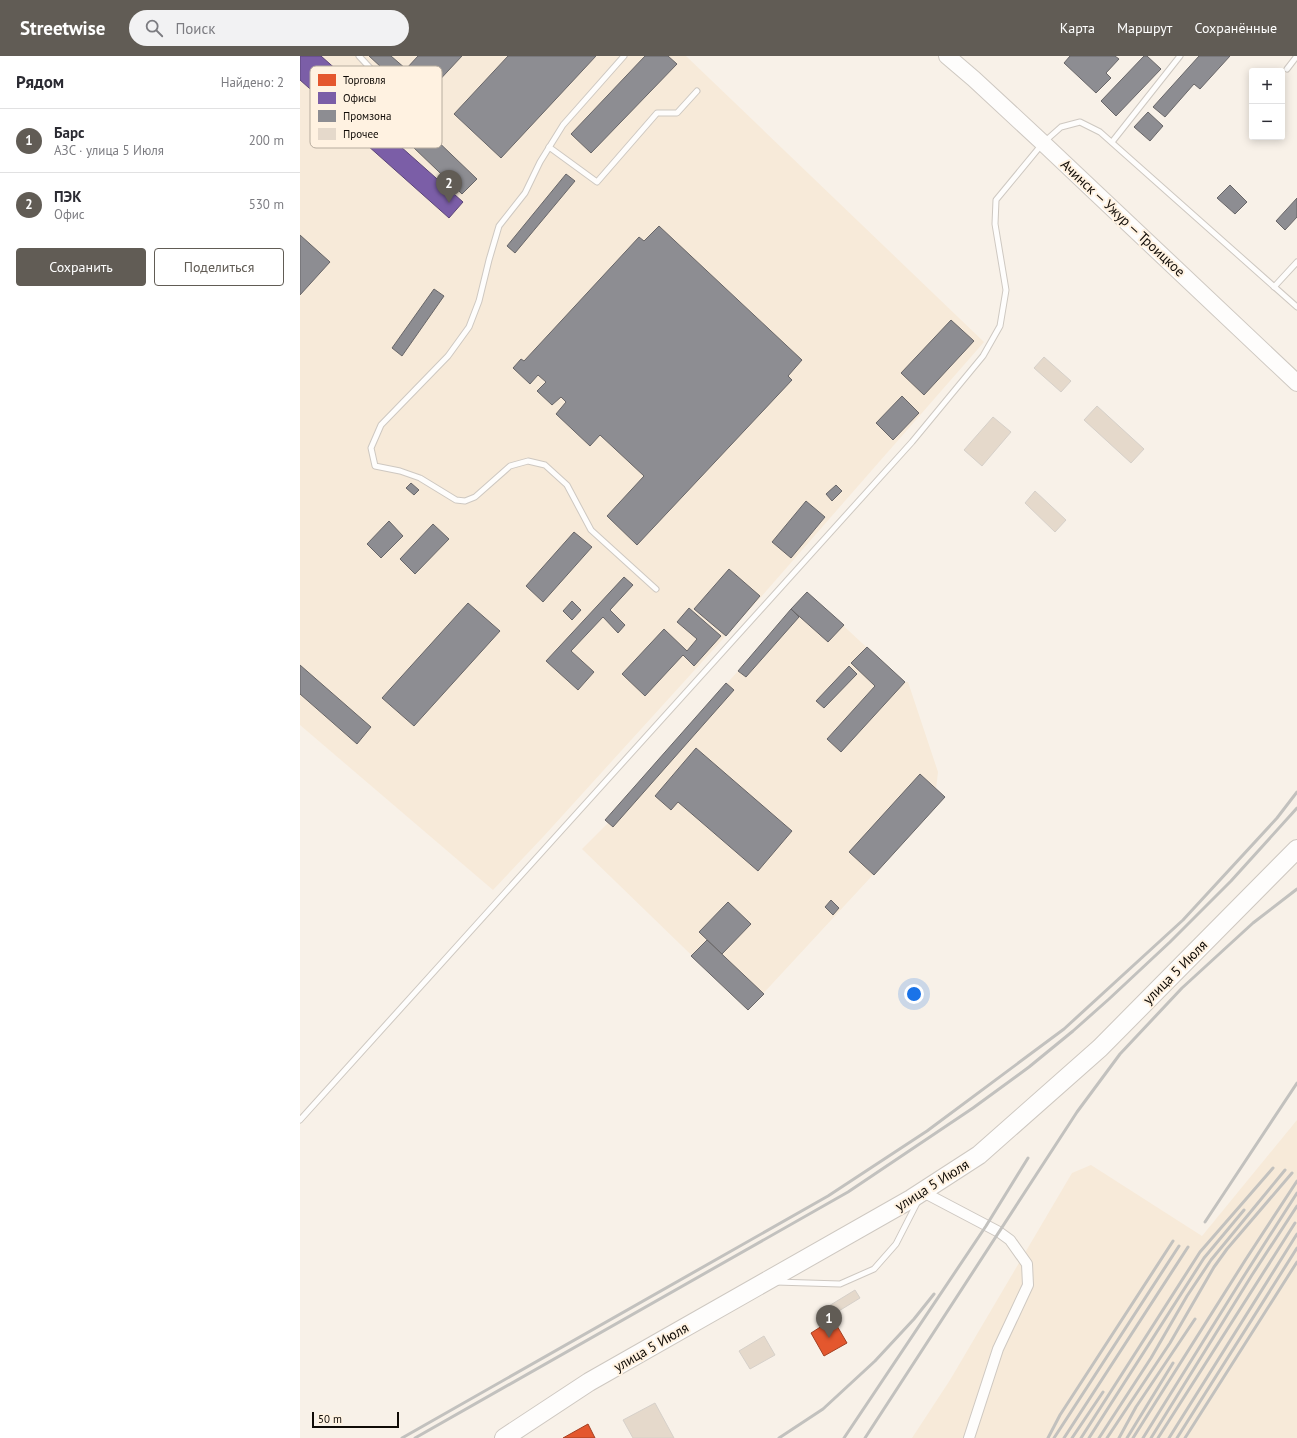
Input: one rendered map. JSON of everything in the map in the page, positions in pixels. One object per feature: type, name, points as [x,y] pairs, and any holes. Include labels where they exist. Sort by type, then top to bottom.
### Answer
[{"type":"highway","name":"улица 5 Июля","points":[[508,1437],[589,1382],[923,1192],[979,1155],[1100,1048],[1297,849]]},
{"type":"main road","name":"Ачинск — Ужур — Троицкое","points":[[947,56],[1043,143],[1297,383]]},
{"type":"street","points":[[923,1192],[999,1232],[1010,1240],[1027,1264],[1028,1285],[998,1349],[969,1438]]},
{"type":"lane","points":[[359,56],[368,66]]},
{"type":"lane","points":[[624,56],[562,125],[525,193],[499,226],[488,260],[479,301],[470,326],[448,356],[381,425],[371,448],[375,466],[400,471],[420,478],[456,500],[465,501],[475,497],[510,466],[528,461],[544,465],[567,485],[591,530],[656,589]]},
{"type":"lane","points":[[1112,142],[1180,56]]},
{"type":"lane","points":[[1287,69],[1297,56]]},
{"type":"lane","points":[[549,147],[597,182],[657,113],[677,113],[697,91]]},
{"type":"lane","points":[[300,1120],[912,442],[983,356],[1000,326],[1006,290],[995,224],[996,200],[1043,143],[1061,128],[1080,122],[1100,132],[1297,307]]},
{"type":"lane","points":[[1274,287],[1297,262]]},
{"type":"lane","points":[[766,1282],[840,1284],[874,1269],[896,1244],[923,1192]]},
{"type":"shaded area","points":[[300,56],[686,56],[984,342],[761,597],[493,890],[300,725]]},
{"type":"shaded area","points":[[807,592],[904,682],[908,682],[938,772],[936,789],[945,797],[748,1010],[582,849],[608,823],[605,820]]},
{"type":"shaded area","points":[[1297,1120],[1297,1438],[912,1438],[950,1380],[1072,1173],[1091,1165],[1202,1236]]},
{"type":"building: Торговля","points":[[833,1319],[847,1343],[824,1356],[811,1333]]},
{"type":"building: Торговля","points":[[588,1424],[595,1438],[563,1438]]},
{"type":"building: Офисы","points":[[300,56],[321,56],[332,66],[310,66],[310,89],[300,80]]},
{"type":"building: Офисы","points":[[370,148],[402,148],[463,202],[449,218]]},
{"type":"building: Промзона","points":[[369,56],[391,56],[403,66],[380,66]]},
{"type":"building: Промзона","points":[[418,56],[462,56],[442,77],[442,66],[409,66]]},
{"type":"building: Промзона","points":[[508,56],[596,56],[501,158],[454,114]]},
{"type":"building: Промзона","points":[[645,56],[668,56],[677,64],[591,153],[571,134]]},
{"type":"building: Промзона","points":[[1070,56],[1115,56],[1119,59],[1106,73],[1111,78],[1096,93],[1064,63]]},
{"type":"building: Промзона","points":[[1144,56],[1147,56],[1161,69],[1116,116],[1101,101]]},
{"type":"building: Промзона","points":[[1199,56],[1230,56],[1200,89],[1194,84],[1165,117],[1153,107]]},
{"type":"building: Промзона","points":[[1148,112],[1163,126],[1150,141],[1134,127]]},
{"type":"building: Промзона","points":[[442,145],[477,179],[462,194],[414,148],[442,148]]},
{"type":"building: Промзона","points":[[566,174],[575,181],[515,253],[507,246]]},
{"type":"building: Промзона","points":[[1230,185],[1247,202],[1235,214],[1217,198]]},
{"type":"building: Промзона","points":[[1297,198],[1297,217],[1285,230],[1276,221]]},
{"type":"building: Промзона","points":[[659,226],[802,360],[788,376],[792,380],[637,545],[607,516],[644,476],[600,435],[590,446],[556,414],[566,402],[561,397],[552,405],[537,391],[546,382],[538,375],[530,384],[513,368],[521,359],[524,361],[639,237],[644,241]]},
{"type":"building: Промзона","points":[[300,235],[330,262],[300,295]]},
{"type":"building: Промзона","points":[[434,289],[444,296],[402,356],[392,348]]},
{"type":"building: Промзона","points":[[951,320],[974,341],[924,395],[901,373]]},
{"type":"building: Промзона","points":[[902,396],[919,413],[893,440],[876,423]]},
{"type":"building: Промзона","points":[[411,483],[419,490],[414,495],[406,488]]},
{"type":"building: Промзона","points":[[836,485],[842,491],[832,501],[826,494]]},
{"type":"building: Промзона","points":[[806,501],[825,517],[791,558],[772,542]]},
{"type":"building: Промзона","points":[[389,521],[403,536],[381,558],[367,544]]},
{"type":"building: Промзона","points":[[433,524],[449,539],[415,574],[400,559]]},
{"type":"building: Промзона","points":[[574,532],[592,547],[543,602],[526,586]]},
{"type":"building: Промзона","points":[[729,569],[760,596],[726,636],[694,609]]},
{"type":"building: Промзона","points":[[624,577],[633,585],[610,610],[625,625],[618,633],[603,617],[571,651],[594,672],[578,690],[546,661]]},
{"type":"building: Промзона","points":[[807,592],[844,625],[828,642],[791,609]]},
{"type":"building: Промзона","points":[[572,601],[581,610],[572,620],[563,611]]},
{"type":"building: Промзона","points":[[468,603],[500,631],[414,726],[382,698]]},
{"type":"building: Промзона","points":[[689,608],[721,636],[694,666],[683,655],[645,696],[622,674],[664,629],[687,651],[697,639],[677,622]]},
{"type":"building: Промзона","points":[[791,609],[799,617],[746,677],[738,671]]},
{"type":"building: Промзона","points":[[867,647],[905,682],[841,752],[827,739],[875,686],[851,663]]},
{"type":"building: Промзона","points":[[300,665],[371,727],[357,744],[300,694]]},
{"type":"building: Промзона","points":[[849,666],[857,674],[824,708],[816,701]]},
{"type":"building: Промзона","points":[[726,683],[734,690],[613,827],[605,820]]},
{"type":"building: Промзона","points":[[696,748],[792,831],[758,871],[678,802],[671,810],[655,796]]},
{"type":"building: Промзона","points":[[920,774],[945,797],[874,875],[849,852]]},
{"type":"building: Промзона","points":[[831,900],[839,908],[833,915],[825,907]]},
{"type":"building: Промзона","points":[[728,902],[751,924],[722,954],[699,932]]},
{"type":"building: Промзона","points":[[707,940],[764,994],[748,1010],[691,956]]},
{"type":"building: Прочее","points":[[1044,357],[1071,381],[1061,392],[1034,368]]},
{"type":"building: Прочее","points":[[1097,406],[1144,449],[1131,463],[1084,420]]},
{"type":"building: Прочее","points":[[993,417],[1011,432],[982,466],[964,450]]},
{"type":"building: Прочее","points":[[1035,491],[1066,520],[1055,532],[1025,503]]},
{"type":"building: Прочее","points":[[855,1290],[860,1298],[829,1317],[832,1320],[826,1324],[819,1312]]},
{"type":"building: Прочее","points":[[764,1336],[775,1355],[750,1369],[739,1351]]},
{"type":"building: Прочее","points":[[655,1403],[674,1438],[633,1438],[623,1420]]},
{"type":"railway","points":[[402,1438],[828,1196],[927,1131],[1064,1029],[1183,920],[1277,818],[1297,792]]},
{"type":"railway","points":[[415,1438],[848,1192],[973,1108],[1029,1067],[1109,999],[1170,942],[1231,881],[1297,808]]},
{"type":"railway","points":[[865,1438],[1077,1112],[1120,1054],[1182,988],[1253,923],[1297,889]]},
{"type":"railway","points":[[1205,1222],[1297,1083]]},
{"type":"railway","points":[[844,1438],[986,1226],[1028,1158]]},
{"type":"railway","points":[[1081,1438],[1200,1252],[1273,1168]]},
{"type":"railway","points":[[1099,1438],[1151,1358],[1187,1296],[1211,1260],[1285,1170]]},
{"type":"railway","points":[[1107,1438],[1170,1343],[1214,1267],[1227,1249],[1292,1173]]},
{"type":"railway","points":[[1133,1438],[1297,1181]]},
{"type":"railway","points":[[1143,1438],[1297,1193]]},
{"type":"railway","points":[[1151,1438],[1252,1275],[1297,1206]]},
{"type":"railway","points":[[1089,1438],[1204,1258],[1244,1210]]},
{"type":"railway","points":[[1158,1438],[1295,1223]]},
{"type":"railway","points":[[1169,1438],[1297,1234]]},
{"type":"railway","points":[[1048,1438],[1060,1415],[1173,1241]]},
{"type":"railway","points":[[1054,1438],[1179,1246]]},
{"type":"railway","points":[[1064,1438],[1188,1247]]},
{"type":"railway","points":[[1177,1438],[1297,1248]]},
{"type":"railway","points":[[1185,1438],[1297,1262]]},
{"type":"railway","points":[[779,1438],[823,1409],[875,1361],[914,1319],[934,1294]]},
{"type":"railway","points":[[1119,1438],[1136,1407],[1195,1319]]},
{"type":"railway","points":[[1127,1438],[1173,1363]]},
{"type":"railway","points":[[1072,1438],[1103,1392]]},
{"type":"place","name":"ПЭК","points":[[449,203]]},
{"type":"place","name":"Барс","points":[[829,1338]]}]
